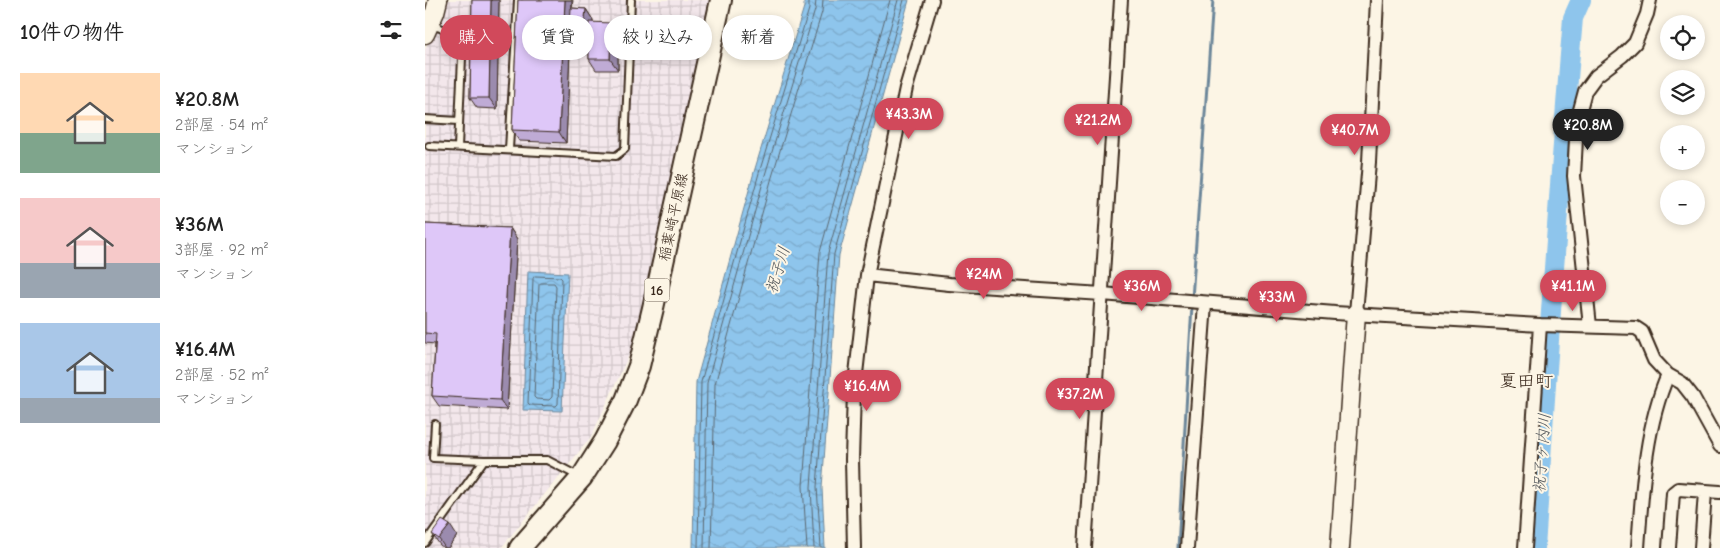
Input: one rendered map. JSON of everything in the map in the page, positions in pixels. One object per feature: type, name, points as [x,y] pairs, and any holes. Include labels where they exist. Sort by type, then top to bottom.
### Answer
[{"type":"main road","name":"稲葉崎平原線","points":[[520,548],[582,477],[613,424],[639,366],[721,0]]},
{"type":"street","points":[[427,29],[438,0]]},
{"type":"street","points":[[854,548],[852,459],[854,392],[867,275],[906,88],[932,0]]},
{"type":"street","points":[[1085,548],[1121,0]]},
{"type":"street","points":[[1340,548],[1356,313],[1369,162],[1377,0]]},
{"type":"street","points":[[1590,326],[1574,176],[1577,121],[1585,91],[1596,76],[1622,56],[1635,43],[1647,14],[1650,0]]},
{"type":"street","points":[[867,275],[949,284],[1102,294],[1185,302],[1557,326],[1636,328],[1642,332],[1654,360],[1669,375],[1681,383],[1693,397],[1720,446]]},
{"type":"street","points":[[1187,548],[1202,303]]},
{"type":"street","points":[[1525,548],[1541,325]]},
{"type":"street","points":[[1638,548],[1645,464],[1662,390],[1669,375]]},
{"type":"street","points":[[1669,548],[1673,493],[1678,489],[1720,492]]},
{"type":"street","points":[[1701,548],[1705,492]]},
{"type":"lane","points":[[509,149],[517,0]]},
{"type":"lane","points":[[429,146],[616,156],[625,149],[631,0]]},
{"type":"lane","points":[[427,29],[463,35],[458,147]]},
{"type":"lane","points":[[425,119],[459,121]]},
{"type":"lane","points":[[435,424],[433,458],[547,460],[582,477]]},
{"type":"lane","points":[[425,543],[484,460]]},
{"type":"shaded area","points":[[445,0],[712,0],[709,15],[604,15],[604,60],[699,60],[641,329],[591,437],[501,548],[425,548],[425,50],[440,20],[440,60],[512,60],[512,15],[441,15]]},
{"type":"water","name":"祝子川","points":[[804,0],[909,0],[839,255],[822,488],[825,548],[693,548],[696,382],[754,172],[788,60],[794,60],[794,40],[804,7]]},
{"type":"water","points":[[528,271],[568,273],[562,411],[523,410]]},
{"type":"building","points":[[472,0],[491,0],[491,15],[472,15]]},
{"type":"building","points":[[518,0],[565,0],[564,15],[522,15],[522,60],[562,60],[559,132],[512,130]]},
{"type":"building","points":[[571,8],[586,9],[585,15],[571,15]]},
{"type":"building","points":[[594,22],[604,23],[604,59],[594,59]]},
{"type":"building","points":[[471,60],[490,60],[489,98],[470,98]]},
{"type":"building","points":[[425,224],[510,228],[500,400],[432,396],[436,334],[425,333]]},
{"type":"building","points":[[442,520],[450,525],[439,539],[432,534]]},
{"type":"waterway","points":[[1192,299],[1213,0]]},
{"type":"waterway","name":"祝子ヶ内川","points":[[1535,548],[1573,18],[1581,0]]},
{"type":"waterway","points":[[1178,548],[1192,305]]},
{"type":"district","name":"夏田町","points":[[1526,381]]}]
